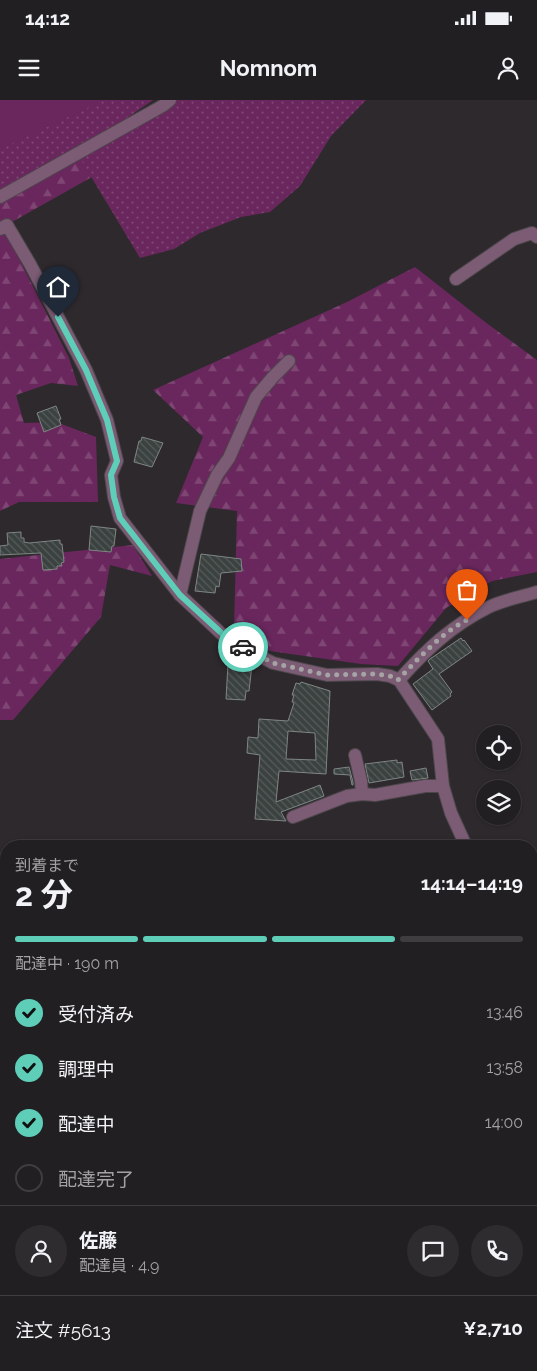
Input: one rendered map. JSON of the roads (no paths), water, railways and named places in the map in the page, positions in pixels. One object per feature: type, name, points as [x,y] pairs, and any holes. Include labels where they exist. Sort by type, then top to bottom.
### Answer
[{"type":"street","points":[[0,197],[164,106],[170,100]]},
{"type":"street","points":[[4,227],[30,264],[86,370],[107,420],[117,461],[111,475],[114,497],[120,518],[180,595],[228,639],[273,663],[327,675],[376,674],[390,676],[398,680],[438,739],[443,786],[451,813],[463,840]]},
{"type":"street","points":[[456,279],[514,238],[532,233],[537,237]]},
{"type":"street","points":[[180,595],[200,511],[217,475],[229,458],[256,397],[290,361]]},
{"type":"street","points":[[398,680],[419,658],[455,626],[490,606],[537,592]]},
{"type":"street","points":[[355,755],[362,794]]},
{"type":"street","points":[[293,817],[347,796],[362,794],[375,796],[425,786],[443,786]]}]
